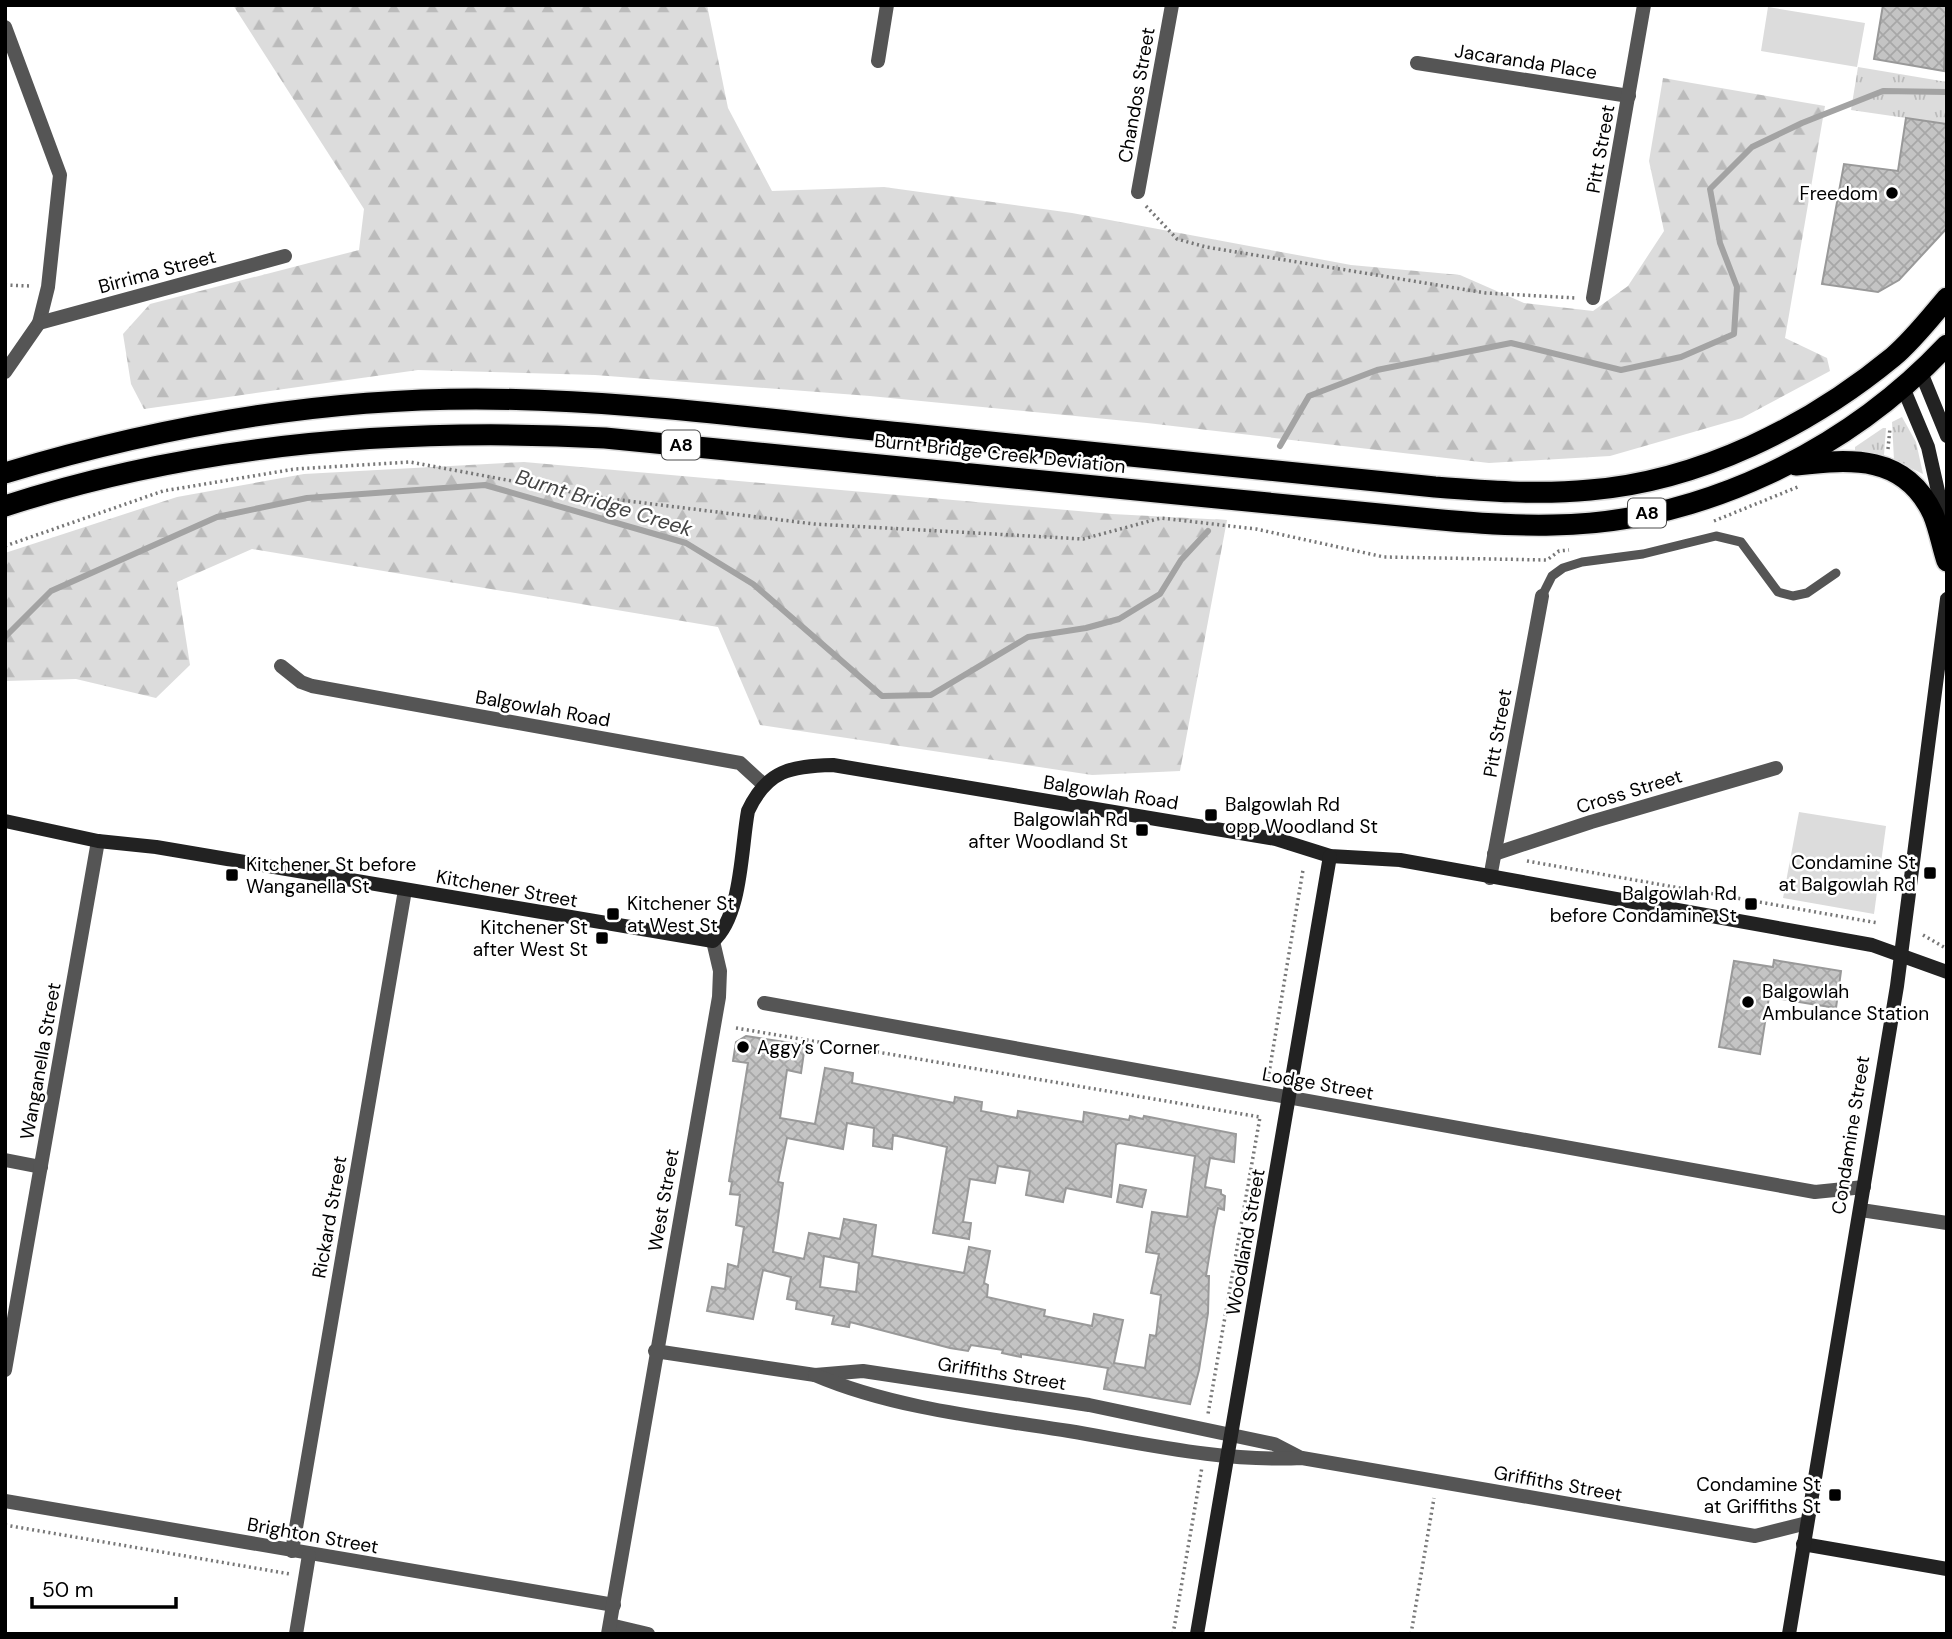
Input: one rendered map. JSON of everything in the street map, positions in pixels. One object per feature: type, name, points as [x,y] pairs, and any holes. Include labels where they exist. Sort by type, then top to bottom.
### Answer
[{"type":"highway","name":"A8","points":[[1894,356],[1947,298]]},
{"type":"highway","name":"Burnt Bridge Creek Deviation","points":[[5,506],[92,480],[226,453],[390,436],[480,433],[605,438],[1493,524],[1556,526],[1629,517],[1721,493],[1784,467],[1837,436],[1902,386],[1947,345]]},
{"type":"highway","points":[[1894,356],[1920,370]]},
{"type":"highway","points":[[1894,356],[1902,386]]},
{"type":"highway","name":"Burnt Bridge Creek Deviation","points":[[5,473],[97,446],[208,423],[396,401],[477,399],[712,414],[1435,487],[1538,493],[1592,490],[1679,472],[1769,438],[1815,415],[1894,356]]},
{"type":"highway","points":[[1784,467],[1837,461],[1867,461],[1897,472],[1917,491],[1933,514],[1947,561]]},
{"type":"street","points":[[878,61],[887,5]]},
{"type":"street","name":"Chandos Street","points":[[1138,192],[1172,5]]},
{"type":"street","name":"Pitt Street","points":[[1594,299],[1644,5]]},
{"type":"street","points":[[5,27],[60,175],[48,287],[39,323],[5,372]]},
{"type":"street","name":"Jacaranda Place","points":[[1416,63],[1629,96]]},
{"type":"street","name":"Birrima Street","points":[[39,323],[285,256]]},
{"type":"street","points":[[1920,370],[1947,436]]},
{"type":"street","points":[[1902,386],[1928,447],[1947,533]]},
{"type":"street","name":"Pitt Street","points":[[1490,878],[1542,596]]},
{"type":"street","name":"Condamine Street","points":[[1789,1634],[1901,956],[1947,599]]},
{"type":"street","name":"Balgowlah Road","points":[[281,666],[301,682],[312,686],[740,763],[763,784],[776,775],[802,766],[833,765],[1276,839],[1330,856],[1400,860],[1872,945],[1947,972]]},
{"type":"street","name":"Cross Street","points":[[1494,854],[1591,821],[1776,768]]},
{"type":"street","points":[[713,941],[728,923],[734,905],[748,811],[763,784]]},
{"type":"street","name":"Kitchener Street","points":[[5,821],[98,841],[156,847],[713,941]]},
{"type":"street","name":"Wanganella Street","points":[[5,1370],[98,841]]},
{"type":"street","name":"Woodland Street","points":[[1197,1634],[1330,856]]},
{"type":"street","name":"Rickard Street","points":[[292,1551],[405,890]]},
{"type":"street","name":"West Street","points":[[609,1630],[655,1351],[719,997],[720,971],[713,941]]},
{"type":"street","name":"Lodge Street","points":[[764,1003],[1815,1192],[1864,1187]]},
{"type":"street","points":[[5,1160],[41,1167]]},
{"type":"street","points":[[1861,1210],[1947,1223]]},
{"type":"street","name":"Griffiths Street","points":[[655,1351],[815,1375],[863,1371],[1089,1405],[1274,1444],[1302,1458]]},
{"type":"street","name":"Griffiths Street","points":[[815,1375],[854,1391],[1227,1457],[1302,1458],[1755,1536],[1807,1523]]},
{"type":"street","name":"Brighton Street","points":[[5,1502],[614,1605]]},
{"type":"street","points":[[1803,1544],[1947,1569]]},
{"type":"street","points":[[296,1634],[309,1555]]},
{"type":"street","points":[[609,1630],[648,1634]]},
{"type":"lane","points":[[1542,596],[1552,576],[1563,568],[1716,536],[1741,542],[1778,592],[1793,596],[1807,593],[1836,573]]},
{"type":"path","points":[[1138,192],[1152,215],[1177,239],[1206,247],[1409,278],[1486,293],[1594,299]]},
{"type":"path","points":[[5,285],[48,287]]},
{"type":"path","points":[[5,546],[163,491],[295,469],[410,462],[604,498],[814,524],[1083,539],[1160,519],[1256,529],[1384,557],[1546,560]]},
{"type":"path","points":[[1521,860],[1878,923]]},
{"type":"path","points":[[1267,1081],[1303,870]]},
{"type":"path","points":[[1923,935],[1947,949]]},
{"type":"path","name":"Woodland Street","points":[[736,1028],[1260,1117],[1208,1412],[1208,1429]]},
{"type":"path","points":[[1173,1634],[1204,1453]]},
{"type":"path","points":[[1411,1634],[1437,1482]]},
{"type":"path","points":[[5,1525],[295,1575]]},
{"type":"green space","points":[[233,5],[707,5],[728,108],[772,191],[884,187],[1072,213],[1351,265],[1460,275],[1524,303],[1593,311],[1628,286],[1664,231],[1649,161],[1663,78],[1825,106],[1785,338],[1827,358],[1830,371],[1742,418],[1610,456],[1489,463],[1147,423],[870,396],[595,375],[418,370],[144,409],[131,384],[123,334],[150,304],[359,250],[364,209]]},
{"type":"green space","points":[[1768,7],[1865,23],[1857,67],[1761,51]]},
{"type":"green space","points":[[1858,67],[1947,82],[1947,124],[1851,110]]},
{"type":"green space","points":[[1902,417],[1916,442],[1923,474],[1894,460],[1892,422]]},
{"type":"green space","points":[[1886,428],[1884,455],[1855,451],[1855,447]]},
{"type":"green space","points":[[524,462],[1112,514],[1227,520],[1180,771],[1092,775],[760,725],[718,627],[252,549],[177,582],[190,665],[156,698],[76,679],[5,681],[5,553],[177,497],[304,474]]},
{"type":"green space","points":[[1799,812],[1886,826],[1874,914],[1783,898]]},
{"type":"building","points":[[1883,5],[1947,5],[1944,71],[1874,59]]},
{"type":"building","name":"Freedom","points":[[1906,118],[1947,124],[1947,228],[1899,280],[1878,292],[1822,284],[1844,164],[1898,171]]},
{"type":"building","name":"Balgowlah Ambulance Station","points":[[1774,960],[1841,971],[1836,1008],[1769,997],[1760,1054],[1719,1047],[1734,961],[1773,967]]},
{"type":"building","points":[[746,1036],[805,1045],[801,1073],[787,1070],[780,1118],[815,1124],[825,1068],[853,1073],[852,1083],[954,1103],[955,1097],[982,1102],[981,1111],[1017,1118],[1018,1111],[1083,1122],[1084,1112],[1129,1120],[1130,1116],[1143,1119],[1144,1116],[1236,1134],[1234,1162],[1210,1158],[1205,1187],[1221,1190],[1221,1194],[1225,1196],[1224,1210],[1218,1208],[1214,1227],[1206,1276],[1209,1276],[1208,1313],[1199,1370],[1190,1404],[1104,1389],[1108,1368],[1021,1354],[1021,1357],[1002,1353],[1003,1350],[971,1345],[968,1351],[850,1322],[849,1327],[832,1324],[834,1316],[796,1309],[797,1301],[787,1299],[791,1277],[763,1270],[753,1319],[707,1311],[712,1287],[725,1289],[728,1264],[738,1267],[744,1227],[736,1225],[740,1195],[730,1194],[732,1182],[729,1181],[748,1063],[733,1061],[736,1042]],"holes":[[[847,1123],[874,1128],[873,1146],[892,1149],[893,1135],[947,1147],[933,1233],[969,1239],[971,1223],[963,1222],[970,1179],[995,1183],[998,1166],[1030,1171],[1026,1195],[1063,1202],[1066,1188],[1111,1197],[1116,1145],[1119,1143],[1195,1156],[1187,1217],[1152,1212],[1146,1252],[1159,1254],[1151,1293],[1161,1295],[1156,1336],[1150,1335],[1145,1368],[1114,1363],[1123,1320],[1094,1314],[1092,1326],[1044,1316],[1045,1310],[987,1297],[988,1285],[984,1283],[990,1251],[969,1247],[964,1273],[872,1256],[876,1225],[844,1219],[840,1239],[809,1233],[804,1259],[773,1252],[783,1183],[778,1182],[787,1138],[843,1149]],[[824,1256],[859,1263],[856,1292],[820,1287]]]},
{"type":"building","points":[[1120,1185],[1146,1190],[1142,1207],[1117,1202]]},
{"type":"waterway","name":"Burnt Bridge Creek","points":[[1280,446],[1309,396],[1377,370],[1511,343],[1621,370],[1681,357],[1734,334],[1737,287],[1720,243],[1710,189],[1752,147],[1802,123],[1883,91],[1947,92]]},
{"type":"waterway","name":"Burnt Bridge Creek","points":[[5,637],[51,591],[217,517],[307,498],[485,485],[686,543],[753,584],[882,696],[931,695],[1028,637],[1086,628],[1119,619],[1160,594],[1181,560],[1208,531]]},
{"type":"place","name":"Freedom","points":[[1892,193]]},
{"type":"place","name":"Balgowlah Rd opp Woodland St","points":[[1211,815]]},
{"type":"place","name":"Balgowlah Rd after Woodland St","points":[[1142,830]]},
{"type":"place","name":"Condamine St at Balgowlah Rd","points":[[1930,873]]},
{"type":"place","name":"Kitchener St before Wanganella St","points":[[232,875]]},
{"type":"place","name":"Balgowlah Rd before Condamine St","points":[[1751,904]]},
{"type":"place","name":"Kitchener St at West St","points":[[613,914]]},
{"type":"place","name":"Kitchener St after West St","points":[[602,938]]},
{"type":"place","name":"Balgowlah Ambulance Station","points":[[1748,1002]]},
{"type":"place","name":"Aggy’s Corner","points":[[743,1047]]},
{"type":"place","name":"Condamine St at Griffiths St","points":[[1835,1495]]}]
